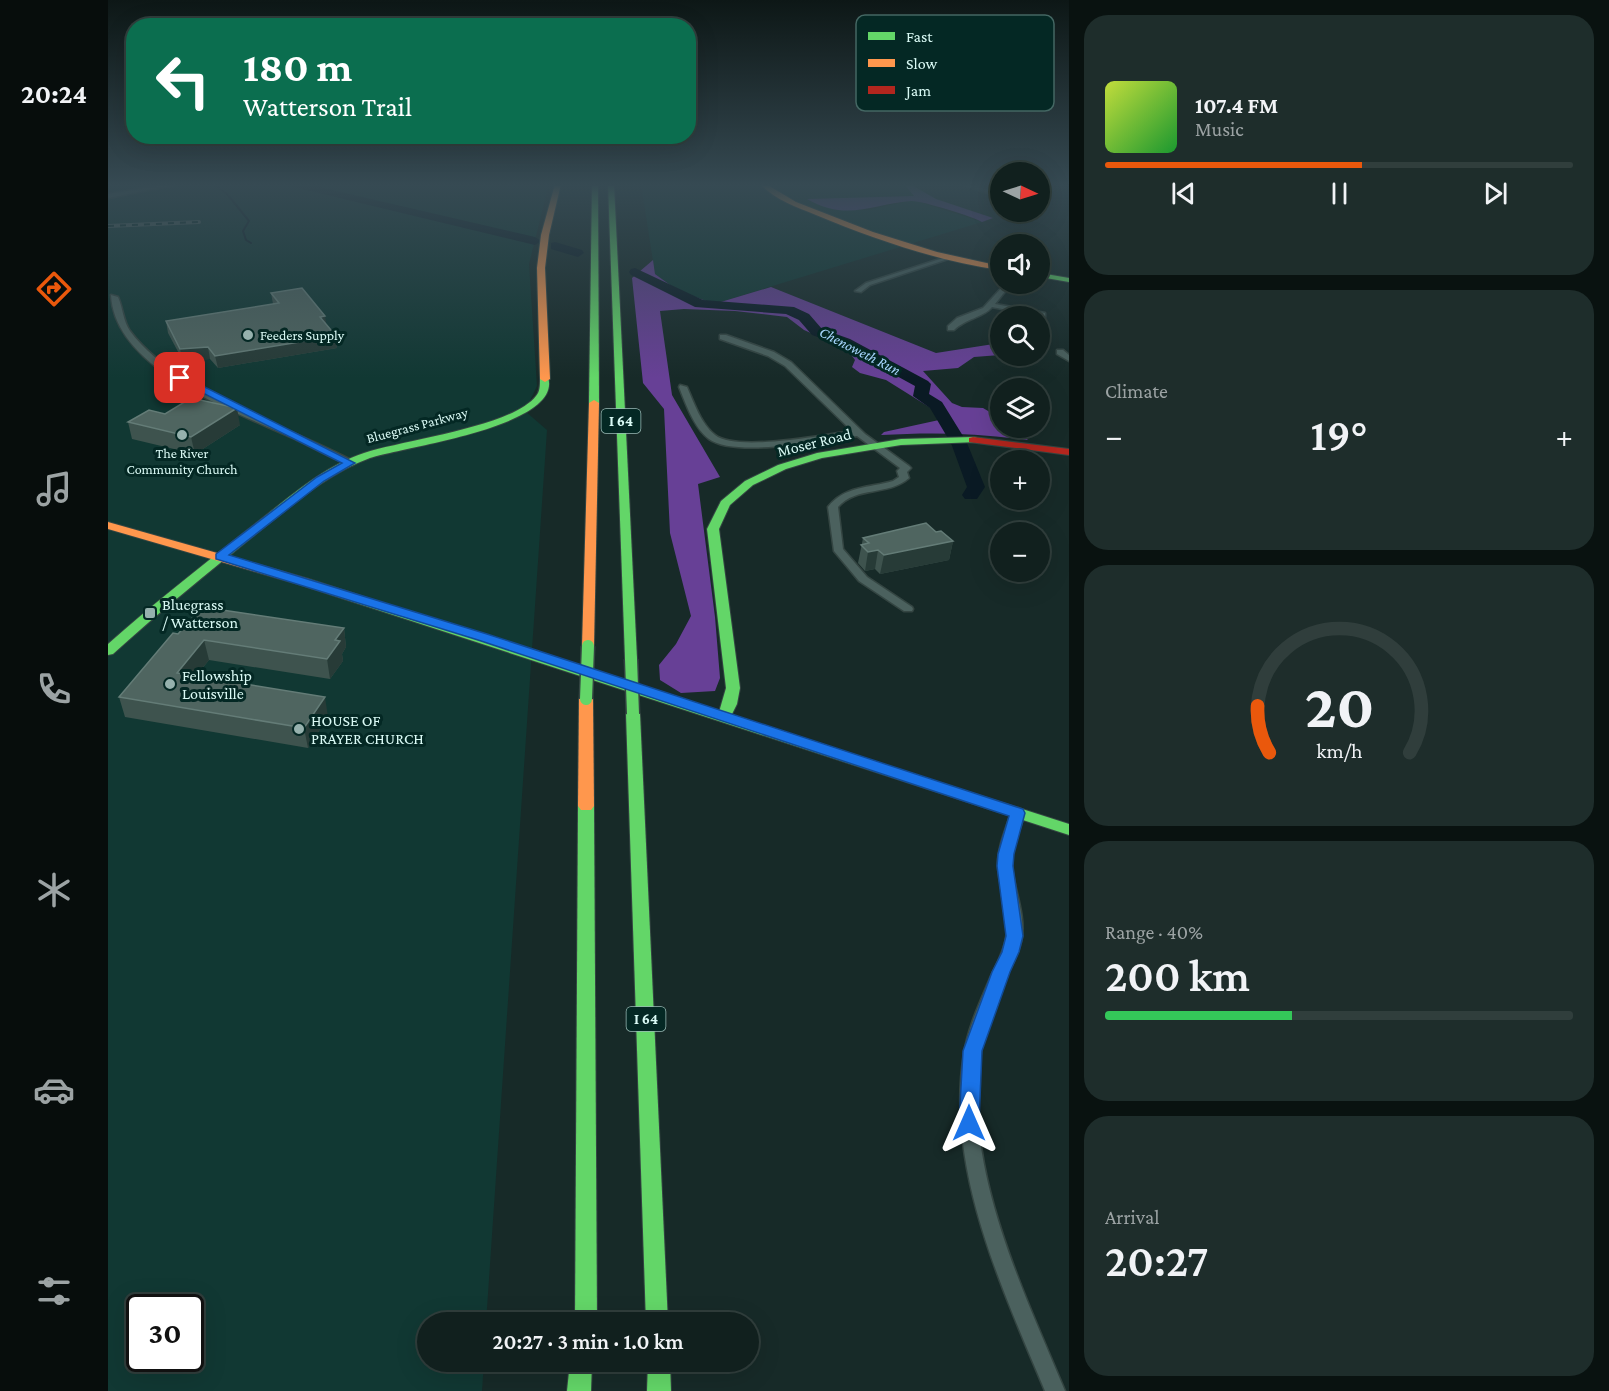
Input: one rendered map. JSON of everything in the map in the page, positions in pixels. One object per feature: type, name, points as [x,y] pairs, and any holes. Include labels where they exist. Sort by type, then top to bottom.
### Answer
[{"type":"main road","name":"Bluegrass Parkway","points":[[108,651],[150,613],[220,556],[320,479],[350,463],[387,450],[515,417],[528,411],[540,400],[544,388],[547,344],[541,284],[542,249]]},
{"type":"main road","name":"I 64","points":[[585,1312],[586,699],[595,443],[594,249]]},
{"type":"main road","name":"I 64","points":[[615,249],[621,349],[621,428],[657,1312]]},
{"type":"main road","points":[[918,249],[948,258],[990,266]]},
{"type":"main road","points":[[1050,277],[1069,280]]},
{"type":"main road","name":"Moser Road","points":[[724,717],[730,704],[733,688],[713,536],[715,520],[734,493],[765,473],[785,465],[875,447],[966,440],[1069,452]]},
{"type":"main road","points":[[108,525],[220,556],[482,637],[1069,830]]},
{"type":"main road","points":[[579,1391],[582,1372]]},
{"type":"main road","points":[[584,1372],[585,1391]]},
{"type":"main road","points":[[658,1372],[659,1391]]},
{"type":"street","points":[[859,291],[868,284],[948,258]]},
{"type":"street","points":[[951,328],[960,320],[983,311],[1000,294]]},
{"type":"street","points":[[114,297],[126,332],[162,367],[197,388],[350,463]]},
{"type":"street","points":[[991,305],[996,306]]},
{"type":"street","points":[[723,337],[771,354],[788,364],[875,447],[877,455],[895,470],[902,471],[904,478],[897,484],[854,493],[836,501],[833,507],[838,549],[863,579],[908,609]]},
{"type":"street","points":[[1060,352],[1069,359]]},
{"type":"street","points":[[684,387],[699,422],[714,440],[720,442],[746,446],[859,433]]},
{"type":"street","points":[[1018,813],[1006,854],[1005,866],[1015,936],[973,1051],[968,1107],[970,1139],[991,1222],[1016,1299],[1055,1391]]},
{"type":"shaded area","points":[[108,249],[533,249],[529,264],[537,386],[525,411],[547,430],[487,1312],[417,1312],[417,1372],[483,1372],[482,1391],[108,1391]]},
{"type":"shaded area","points":[[651,249],[894,249],[714,304],[677,290],[655,274]]},
{"type":"shaded area","points":[[653,260],[655,274],[677,290],[714,304],[771,287],[936,353],[990,345],[990,356],[974,357],[958,368],[923,371],[952,403],[962,407],[983,408],[990,412],[990,436],[881,435],[884,432],[939,420],[934,410],[886,380],[860,373],[852,367],[855,360],[847,349],[804,330],[787,317],[735,311],[684,309],[660,311],[672,395],[720,477],[698,484],[715,617],[720,678],[715,691],[681,693],[660,680],[659,665],[676,644],[691,616],[670,533],[664,409],[643,383],[632,278]]},
{"type":"building","name":"Feeders Supply","points":[[302,288],[325,316],[320,317],[336,336],[215,356],[208,347],[180,349],[166,321],[279,303],[271,293]]},
{"type":"building","points":[[191,398],[237,408],[191,437],[128,422],[149,410],[165,414]]},
{"type":"building","points":[[926,523],[936,532],[941,531],[953,541],[884,555],[878,550],[868,552],[861,545],[869,543],[863,538]]},
{"type":"building","points":[[202,607],[344,628],[335,640],[340,641],[327,659],[204,640],[177,673],[325,697],[304,728],[119,697],[173,633],[178,634]]},
{"type":"waterway","name":"Chenoweth Run","points":[[565,249],[578,253]]},
{"type":"waterway","name":"Chenoweth Run","points":[[635,272],[700,304],[789,310],[804,317],[817,332],[845,342],[923,384],[921,396],[936,405],[955,436]]},
{"type":"waterway","name":"Chenoweth Run","points":[[959,443],[976,487],[971,495]]},
{"type":"traffic: fast","points":[[594,403],[595,249]]},
{"type":"traffic: fast","points":[[614,249],[631,659]]},
{"type":"traffic: fast","points":[[1050,277],[1069,280]]},
{"type":"traffic: fast","points":[[108,651],[197,575],[320,480],[366,456],[460,433],[511,417],[530,408],[541,397],[545,379]]},
{"type":"traffic: fast","points":[[724,716],[730,704],[733,688],[713,529],[725,503],[749,483],[782,467],[821,455],[901,442],[973,440]]},
{"type":"traffic: fast","points":[[305,582],[1069,830]]},
{"type":"traffic: fast","points":[[586,699],[588,646]]},
{"type":"traffic: fast","points":[[631,659],[633,714]]},
{"type":"traffic: fast","points":[[633,714],[657,1312]]},
{"type":"traffic: fast","points":[[586,806],[586,1312]]},
{"type":"traffic: fast","points":[[579,1391],[580,1372]]},
{"type":"traffic: fast","points":[[659,1372],[659,1391]]},
{"type":"traffic: slow","points":[[543,249],[541,268],[545,379]]},
{"type":"traffic: slow","points":[[920,249],[990,266]]},
{"type":"traffic: slow","points":[[588,646],[594,403]]},
{"type":"traffic: slow","points":[[108,525],[305,582]]},
{"type":"traffic: slow","points":[[586,699],[586,806]]},
{"type":"traffic: jam","points":[[973,440],[1069,452]]},
{"type":"place","name":"Feeders Supply","points":[[248,335]]},
{"type":"place","name":"The River Community Church","points":[[182,435]]},
{"type":"place","name":"Bluegrass / Watterson","points":[[150,613]]},
{"type":"place","name":"Fellowship Louisville","points":[[170,684]]},
{"type":"place","name":"HOUSE OF PRAYER CHURCH","points":[[299,729]]},
{"type":"route","points":[[180,378],[350,463],[320,479],[220,556],[482,637],[1018,813],[1006,854],[1005,866],[1015,936],[973,1051],[968,1107],[969,1123]]}]
